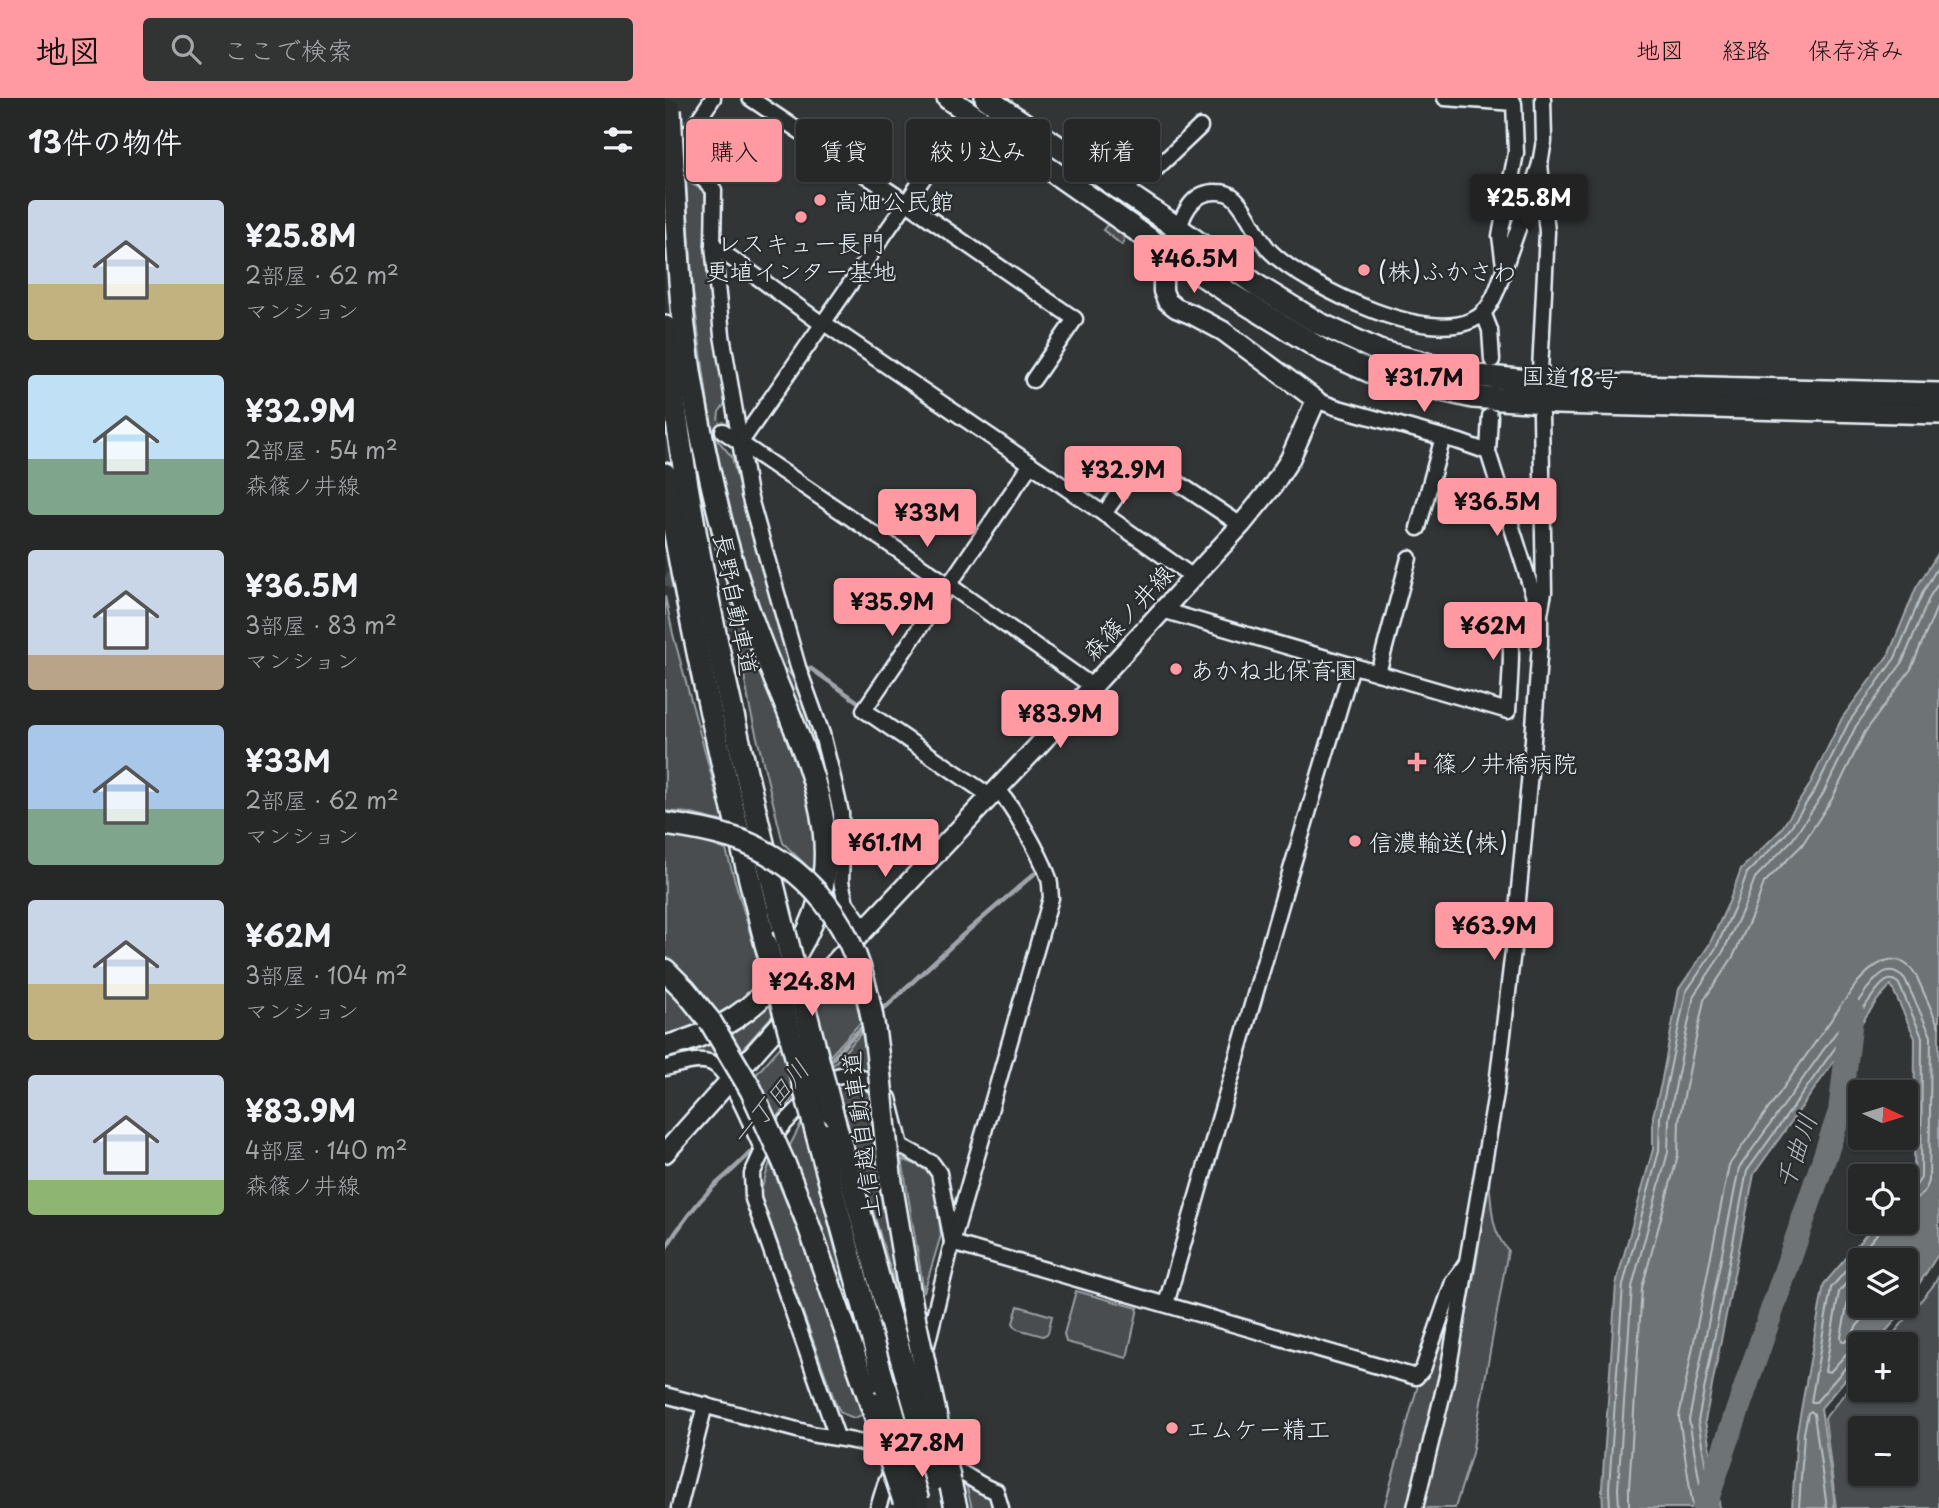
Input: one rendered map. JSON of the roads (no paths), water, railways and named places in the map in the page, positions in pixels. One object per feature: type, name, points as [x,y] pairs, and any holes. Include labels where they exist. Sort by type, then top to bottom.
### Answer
[{"type":"highway","name":"国道18号","points":[[948,98],[1171,255],[1322,350],[1380,376],[1473,397],[1549,393],[1939,394]]},
{"type":"highway","name":"国道18号","points":[[991,100],[1259,287],[1318,323],[1379,351],[1549,393],[1939,413]]},
{"type":"highway","points":[[670,104],[674,184],[675,327],[691,405],[705,524],[729,659],[784,929]]},
{"type":"highway","points":[[665,1046],[710,1032],[732,1020],[751,1007],[784,972],[798,951],[817,910],[824,876],[826,839],[818,791],[809,764],[756,632],[723,531],[675,327]]},
{"type":"highway","name":"長野自動車道","points":[[675,327],[682,452],[700,558],[736,731],[763,889]]},
{"type":"highway","name":"長野自動車道","points":[[665,474],[712,723],[763,889]]},
{"type":"highway","points":[[665,548],[712,723]]},
{"type":"highway","name":"上信越自動車道","points":[[665,824],[734,838],[773,856],[814,890],[839,921],[857,960],[872,1014],[892,1189],[945,1493]]},
{"type":"highway","name":"上信越自動車道","points":[[763,889],[784,929],[890,1319],[945,1493],[956,1508]]},
{"type":"highway","name":"上信越自動車道","points":[[763,889],[766,944],[815,1127],[879,1396],[912,1506]]},
{"type":"highway","name":"上信越自動車道","points":[[665,970],[710,1021],[751,1090],[784,1163],[879,1396]]},
{"type":"main road","points":[[1179,229],[1163,280],[1167,301],[1223,331],[1316,400]]},
{"type":"main road","name":"森篠ノ井線","points":[[665,1153],[865,929],[1241,525],[1272,487],[1290,459],[1316,400]]},
{"type":"street","points":[[665,160],[679,148],[713,98]]},
{"type":"street","points":[[750,98],[1075,319],[1033,380]]},
{"type":"street","points":[[1444,98],[1514,103],[1516,153],[1500,236],[1505,268]]},
{"type":"street","points":[[1179,229],[1183,214],[1191,202],[1201,195],[1222,192],[1231,195],[1241,205],[1262,242],[1275,255],[1319,287],[1360,306],[1409,321],[1451,325],[1468,321],[1483,312],[1496,291],[1505,268],[1540,163],[1544,141],[1543,98]]},
{"type":"street","points":[[741,442],[971,114]]},
{"type":"street","points":[[1122,191],[1140,176],[1157,168],[1200,127]]},
{"type":"street","points":[[679,148],[689,165],[714,190],[713,245],[722,335],[749,495],[794,664],[822,734],[841,813],[841,882],[846,903],[865,929]]},
{"type":"street","points":[[1415,1508],[1448,1372],[1496,1093],[1514,942],[1533,740],[1540,614],[1544,592],[1549,393],[1547,232],[1540,163]]},
{"type":"street","points":[[713,245],[818,321],[1193,577]]},
{"type":"street","points":[[1483,312],[1490,330],[1492,360]]},
{"type":"street","points":[[1316,400],[1488,452]]},
{"type":"street","points":[[1490,415],[1488,452],[1540,614]]},
{"type":"street","points":[[723,431],[1092,686]]},
{"type":"street","points":[[1418,528],[1443,437]]},
{"type":"street","points":[[1104,514],[1142,459],[1241,525]]},
{"type":"street","points":[[878,1508],[899,1454],[953,1243],[1051,898],[1050,879],[1039,857],[1013,812],[994,792],[864,710],[1031,464]]},
{"type":"street","points":[[1378,673],[1409,558]]},
{"type":"street","points":[[1162,610],[1508,711],[1511,645],[1507,610]]},
{"type":"street","points":[[1166,1304],[1287,880],[1352,666]]},
{"type":"street","points":[[665,1068],[699,1061],[718,1066],[730,1080],[760,1145]]},
{"type":"street","points":[[837,1437],[753,1199],[752,1174],[760,1145],[829,1078],[853,1074],[867,1080],[889,1098],[901,1146],[932,1163],[939,1173],[953,1243]]},
{"type":"street","points":[[953,1243],[1416,1377],[1423,1369],[1453,1282],[1468,1261]]},
{"type":"street","points":[[665,1395],[816,1435],[837,1437],[956,1470],[996,1491],[1001,1508]]},
{"type":"street","points":[[679,1508],[705,1405]]},
{"type":"water","points":[[1939,552],[1939,1253],[1918,1285],[1918,1248],[1855,1248],[1867,1234],[1918,1234],[1918,1164],[1914,1164],[1914,1150],[1918,1150],[1915,1038],[1891,985],[1754,1174],[1705,1421],[1720,1508],[1603,1508],[1602,1488],[1616,1284],[1653,1149],[1653,1116],[1679,989],[1709,945],[1741,869],[1780,831],[1809,786],[1842,718],[1889,654],[1916,588]]},
{"type":"water","points":[[1848,1256],[1848,1318],[1897,1318],[1885,1332],[1848,1332],[1848,1376],[1821,1408],[1834,1508],[1792,1508],[1797,1432],[1824,1284]]},
{"type":"waterway","name":"一丁田川","points":[[810,668],[861,704]]},
{"type":"waterway","name":"一丁田川","points":[[878,1014],[1034,874]]},
{"type":"waterway","name":"千曲川","points":[[1704,1508],[1840,1112],[1852,1011]]},
{"type":"waterway","name":"一丁田川","points":[[826,1066],[866,1024]]},
{"type":"waterway","name":"一丁田川","points":[[773,1126],[799,1096]]},
{"type":"waterway","name":"一丁田川","points":[[665,1249],[699,1202],[756,1146]]},
{"type":"tunnel","points":[[694,413],[723,431]]},
{"type":"tunnel","points":[[665,577],[688,592]]},
{"type":"tunnel","points":[[708,606],[791,662]]},
{"type":"place","name":"高畑公民館","points":[[820,200]]},
{"type":"place","name":"レスキュー長門 更埴インター基地","points":[[801,217]]},
{"type":"place","name":"(株)ふかさわ","points":[[1364,270]]},
{"type":"place","name":"あかね北保育園","points":[[1176,669]]},
{"type":"place","name":"篠ノ井橋病院","points":[[1417,762]]},
{"type":"place","name":"信濃輸送(株)","points":[[1355,841]]},
{"type":"place","name":"エムケー精工","points":[[1172,1428]]}]
